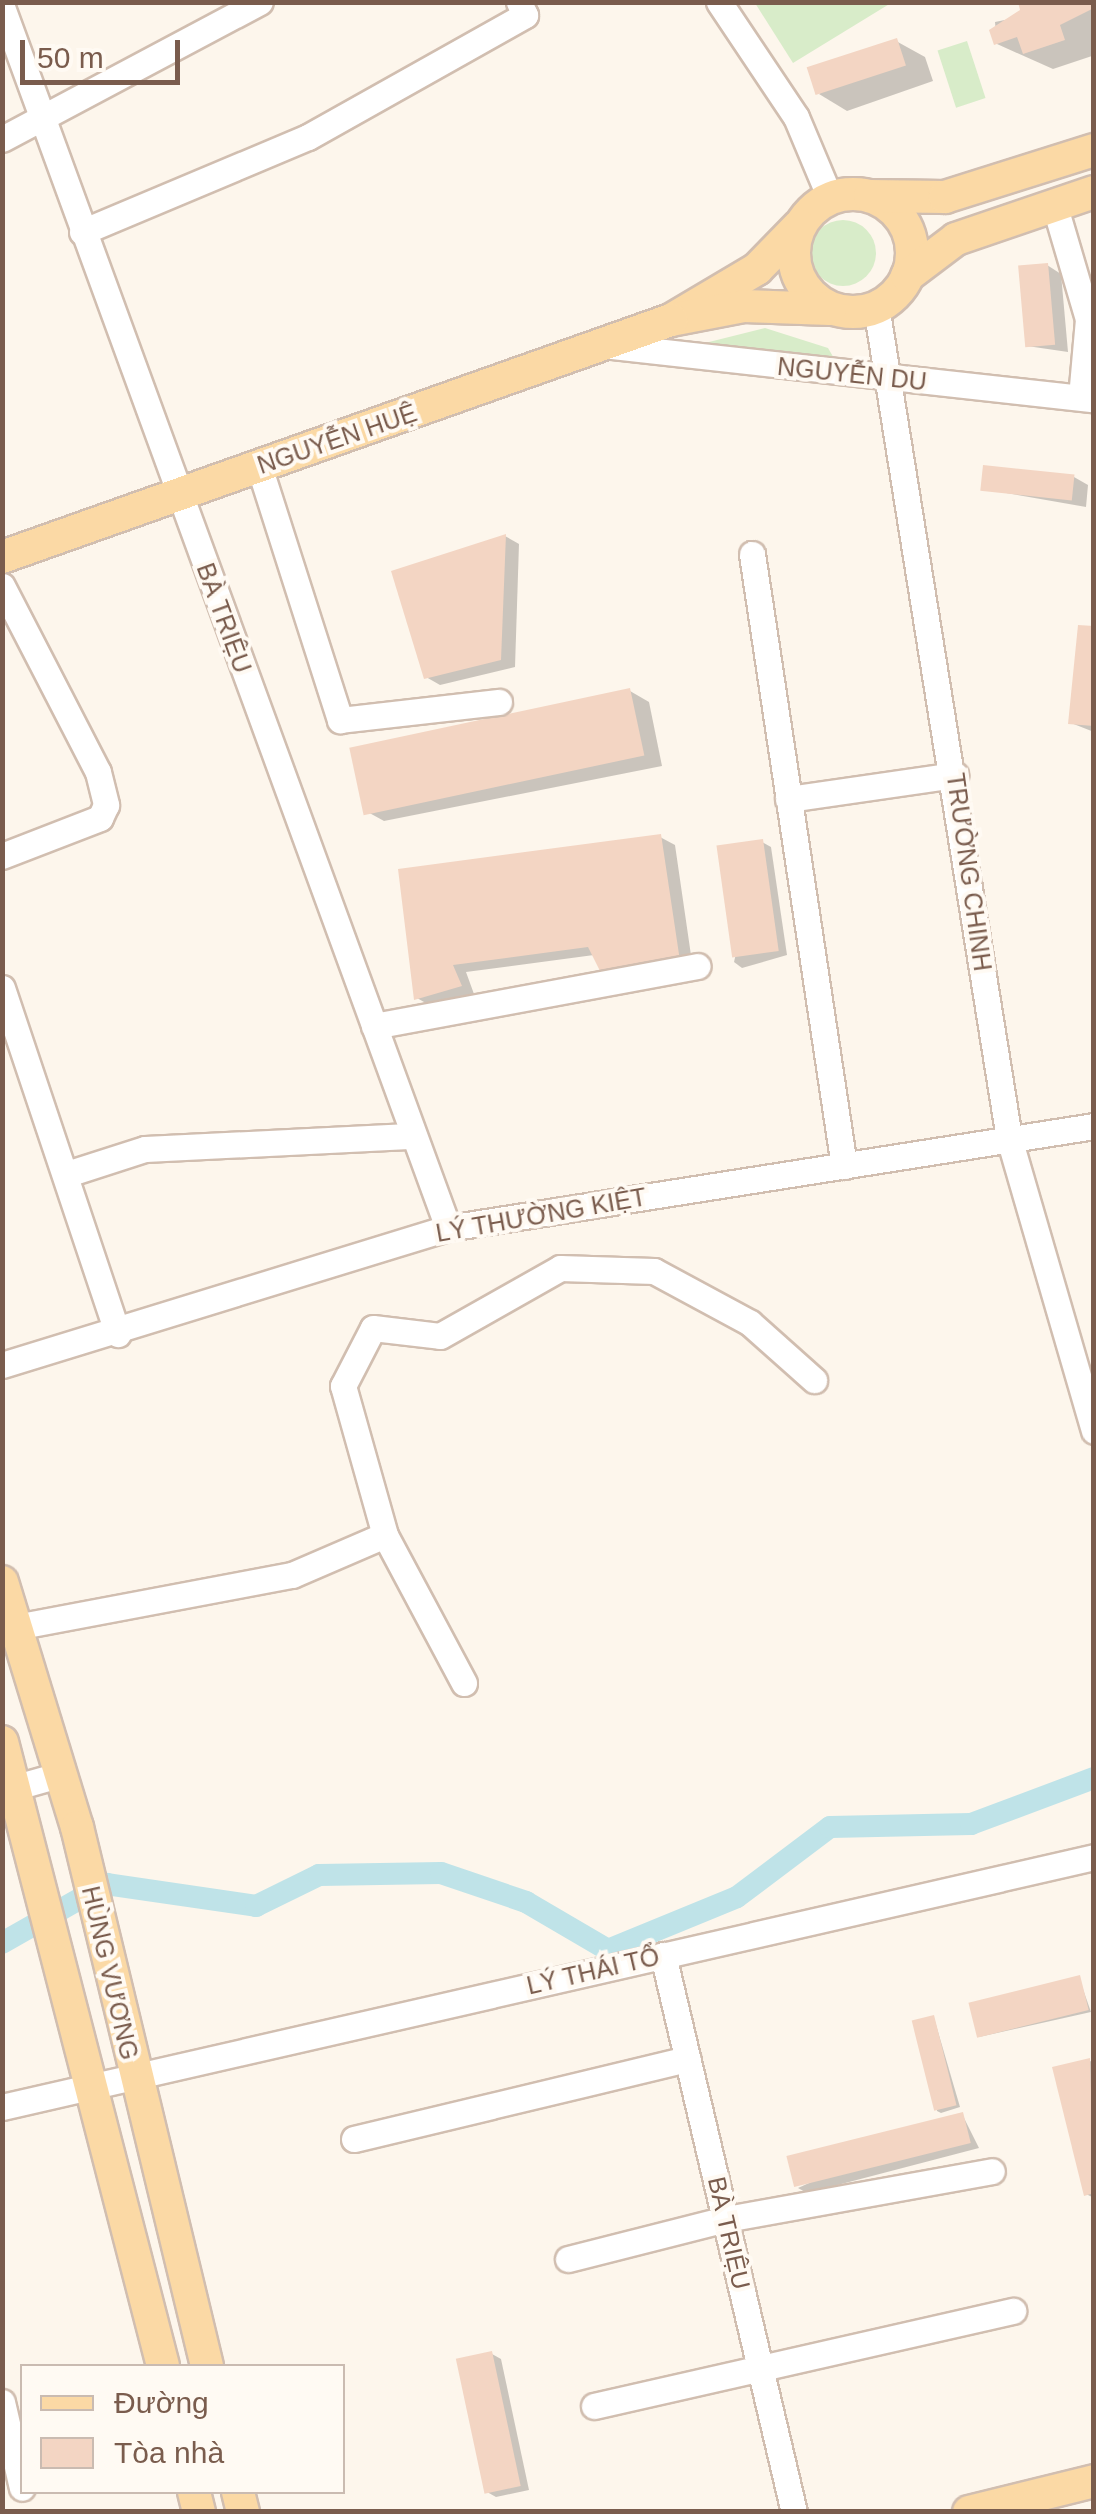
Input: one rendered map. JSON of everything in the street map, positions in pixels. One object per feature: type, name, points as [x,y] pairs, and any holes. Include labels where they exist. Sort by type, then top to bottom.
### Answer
[{"type":"main road","points":[[670,320],[757,269],[830,198],[945,197],[1092,153]]},
{"type":"main road","points":[[670,320],[744,306],[840,310],[876,306],[907,276],[956,239],[1094,192]]},
{"type":"main road","points":[[870,196],[910,237],[907,276]]},
{"type":"main road","points":[[802,222],[798,276],[840,310]]},
{"type":"main road","name":"NGUYỄN HUỆ","points":[[2,556],[611,346],[670,320]]},
{"type":"main road","name":"HÙNG VƯƠNG","points":[[2,1582],[78,1827],[133,2077],[206,2364]]},
{"type":"main road","name":"HÙNG VƯƠNG","points":[[2,1742],[9,1789],[32,1840],[162,2364]]},
{"type":"main road","points":[[969,2512],[1094,2481]]},
{"type":"street","points":[[2,139],[42,124],[260,2]]},
{"type":"street","points":[[82,232],[308,136],[526,15],[519,2]]},
{"type":"street","points":[[719,2],[796,117],[830,198]]},
{"type":"street","name":"BÀ TRIỆU","points":[[2,7],[448,1228]]},
{"type":"street","points":[[1056,207],[1090,318],[1087,398]]},
{"type":"street","name":"TRƯỜNG CHINH","points":[[876,306],[955,776],[1009,1138],[1094,1430]]},
{"type":"street","name":"NGUYỄN DU","points":[[611,346],[1087,398]]},
{"type":"street","points":[[259,466],[340,720],[499,702]]},
{"type":"street","points":[[752,554],[844,1166]]},
{"type":"street","points":[[2,586],[98,772],[106,805],[100,818],[2,856]]},
{"type":"street","points":[[788,798],[955,776]]},
{"type":"street","points":[[374,1026],[696,966]]},
{"type":"street","points":[[2,988],[118,1334]]},
{"type":"street","name":"LÝ THƯỜNG KIỆT","points":[[2,1365],[118,1334],[448,1228],[1094,1126]]},
{"type":"street","points":[[67,1174],[145,1149],[414,1136]]},
{"type":"street","points":[[464,1683],[386,1535],[343,1386],[382,1324],[440,1336],[560,1268],[654,1271],[750,1323],[814,1380]]},
{"type":"street","points":[[16,1627],[292,1575],[386,1535]]},
{"type":"street","points":[[9,1789],[62,1774]]},
{"type":"street","name":"LÝ THÁI TỔ","points":[[2,2107],[1094,1856]]},
{"type":"street","name":"BÀ TRIỆU","points":[[664,1955],[794,2512]]},
{"type":"street","points":[[354,2139],[688,2059]]},
{"type":"street","points":[[568,2259],[726,2219],[992,2171]]},
{"type":"street","points":[[594,2406],[1013,2311]]},
{"type":"street","points":[[2,2402],[7,2438],[20,2480]]},
{"type":"green space","points":[[755,3],[891,3],[793,63]]},
{"type":"green space","points":[[967,41],[986,98],[956,108],[938,51]]},
{"type":"green space","points":[[843,220],[866,230],[876,253],[866,276],[843,286],[820,276],[810,253],[820,230]]},
{"type":"green space","points":[[765,328],[828,348],[835,360],[697,345]]},
{"type":"building","points":[[1018,2],[1094,2],[1094,8],[1060,25],[1065,40],[1023,54],[1017,37],[994,45],[989,30],[1020,10]]},
{"type":"building","points":[[897,38],[906,66],[816,95],[807,67]]},
{"type":"building","points":[[1048,263],[1055,345],[1025,347],[1018,266]]},
{"type":"building","points":[[983,465],[1074,475],[1072,500],[980,491]]},
{"type":"building","points":[[506,534],[501,660],[424,679],[391,571]]},
{"type":"building","points":[[1078,625],[1094,626],[1094,726],[1068,724]]},
{"type":"building","points":[[630,688],[644,755],[364,815],[349,748]]},
{"type":"building","points":[[661,834],[680,961],[601,973],[588,947],[453,965],[462,986],[414,1000],[398,869]]},
{"type":"building","points":[[763,839],[779,951],[732,957],[716,846]]},
{"type":"building","points":[[1080,1975],[1089,2010],[977,2038],[968,2003]]},
{"type":"building","points":[[934,2015],[956,2105],[934,2111],[912,2021]]},
{"type":"building","points":[[1090,2058],[1094,2193],[1084,2196],[1052,2067]]},
{"type":"building","points":[[963,2112],[971,2143],[794,2187],[786,2156]]},
{"type":"building","points":[[492,2351],[521,2486],[485,2494],[456,2359]]},
{"type":"waterway","points":[[2,1943],[106,1884],[256,1906],[319,1875],[441,1873],[526,1902],[608,1950],[737,1897],[830,1827],[971,1824],[1094,1778]]}]
